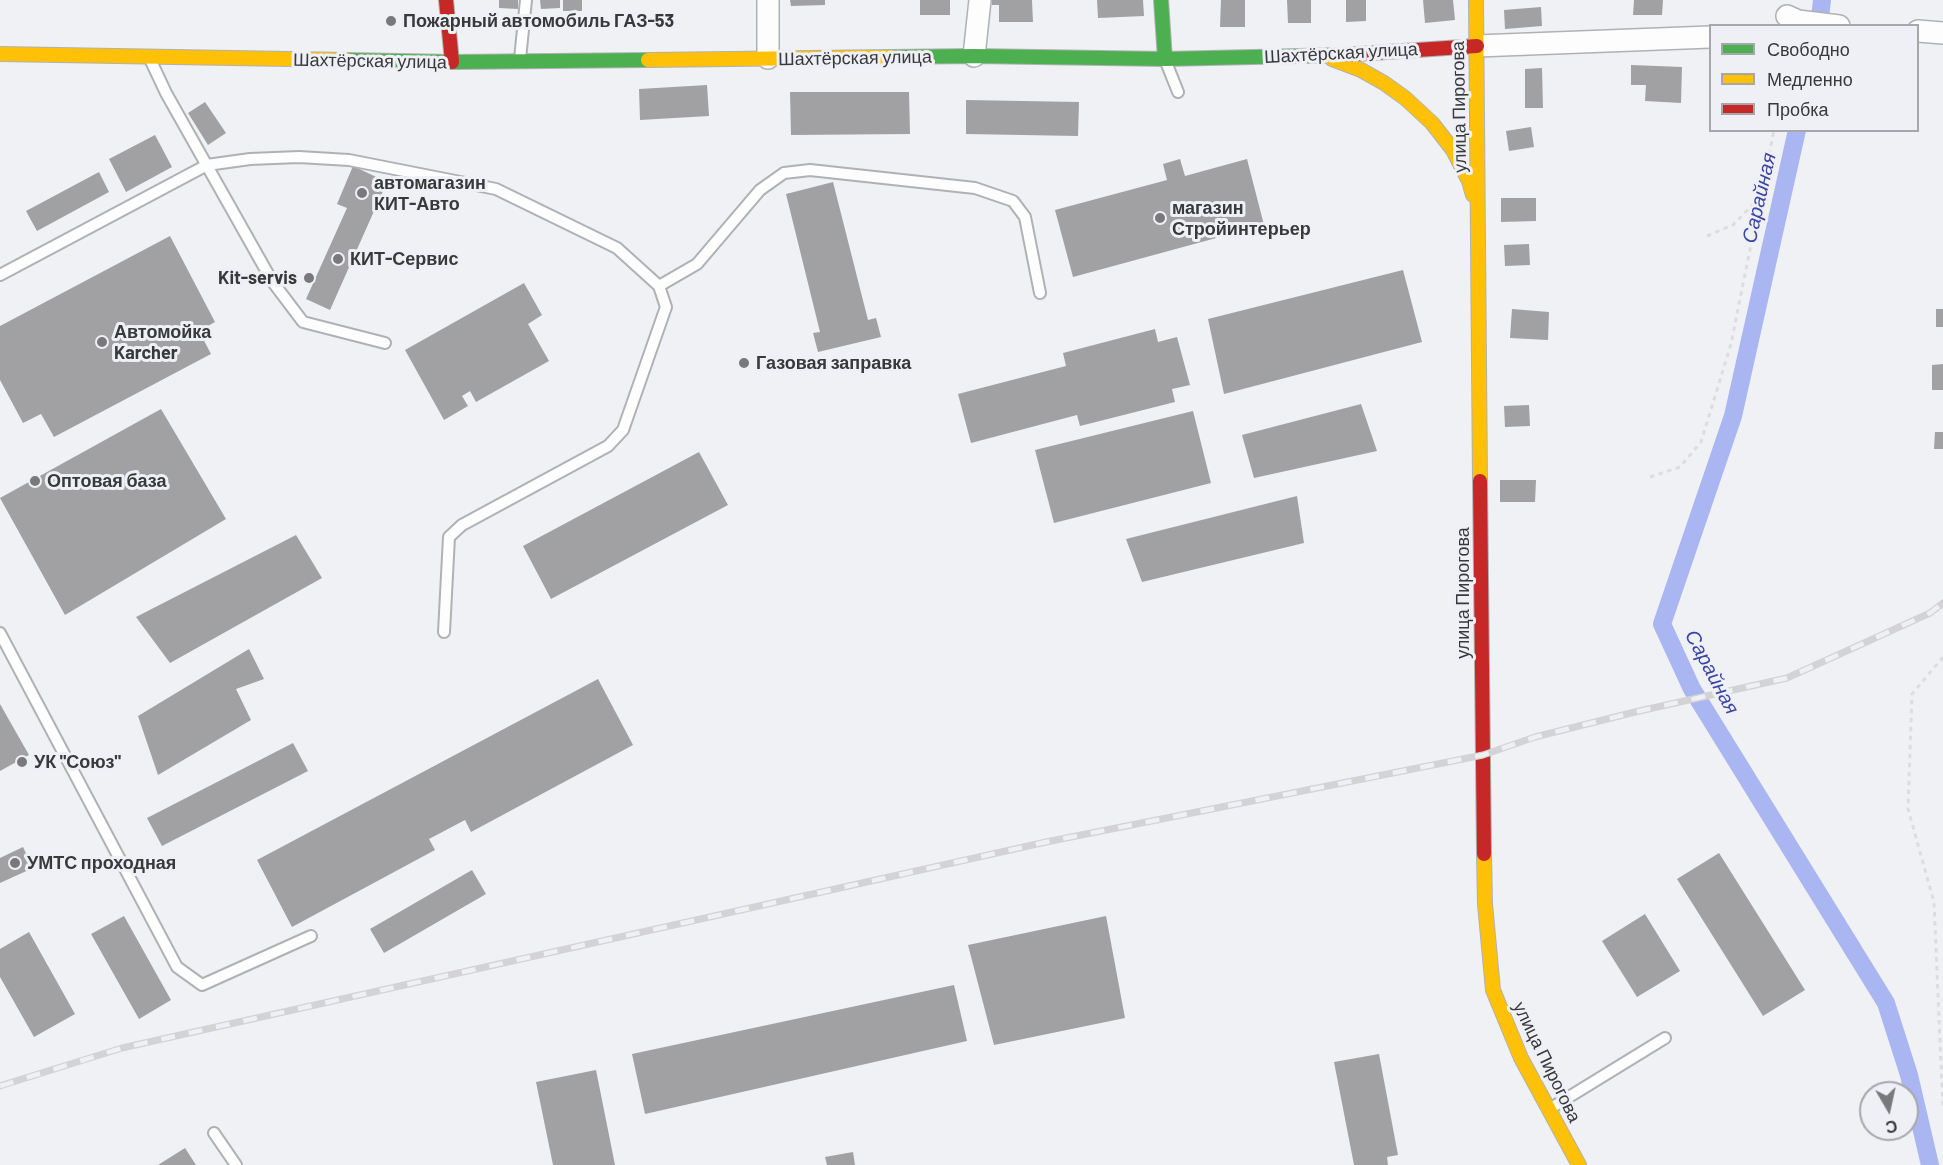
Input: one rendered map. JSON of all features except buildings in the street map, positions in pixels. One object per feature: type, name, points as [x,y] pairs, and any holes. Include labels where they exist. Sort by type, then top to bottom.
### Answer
[{"type":"main road","points":[[446,0],[452,62]]},
{"type":"main road","points":[[1161,0],[1165,59]]},
{"type":"main road","name":"улица Пирогова","points":[[1476,0],[1485,904],[1493,990],[1521,1058],[1579,1165]]},
{"type":"main road","name":"Шахтёрская улица","points":[[0,54],[452,62],[974,56],[1165,59],[1321,56],[1477,46]]},
{"type":"main road","points":[[1321,56],[1348,65],[1384,83],[1405,98],[1432,123],[1443,136],[1469,181],[1478,212]]},
{"type":"street","points":[[768,0],[768,58]]},
{"type":"street","points":[[974,56],[980,0]]},
{"type":"street","points":[[1788,16],[1826,24]]},
{"type":"street","points":[[1919,31],[1943,33]]},
{"type":"street","name":"Шахтёрская улица","points":[[1477,46],[1709,37]]},
{"type":"lane","points":[[519,62],[526,0]]},
{"type":"lane","points":[[149,57],[166,93],[272,281],[303,322],[385,343]]},
{"type":"lane","points":[[1165,59],[1178,92]]},
{"type":"lane","points":[[0,275],[207,165],[250,159],[299,157],[349,160],[495,189],[616,248],[659,286],[666,307],[623,430],[608,446],[462,525],[449,537],[444,632]]},
{"type":"lane","points":[[659,286],[697,264],[760,190],[784,173],[810,170],[975,188],[1013,201],[1025,218],[1041,293]]},
{"type":"lane","points":[[0,633],[177,967],[202,985],[311,936]]},
{"type":"lane","points":[[1548,1110],[1665,1038]]},
{"type":"lane","points":[[214,1133],[236,1165]]},
{"type":"path","points":[[1650,477],[1680,467],[1701,442],[1731,344],[1774,132]]},
{"type":"path","points":[[1707,236],[1733,225],[1762,194]]},
{"type":"path","points":[[1943,657],[1912,694],[1908,809],[1934,902],[1943,1110]]},
{"type":"waterway","name":"Сарайная","points":[[1819,24],[1822,0]]},
{"type":"waterway","name":"Сарайная","points":[[1797,132],[1733,416],[1662,624],[1692,689],[1886,1003],[1909,1075],[1930,1165]]},
{"type":"railway","points":[[0,1086],[122,1048],[1046,842],[1483,755],[1535,737],[1787,678],[1930,613],[1943,603]]},
{"type":"traffic: fast","points":[[1161,0],[1165,59]]},
{"type":"traffic: fast","points":[[891,57],[1165,59],[1342,55]]},
{"type":"traffic: fast","points":[[347,60],[452,62],[648,60]]},
{"type":"traffic: slow","points":[[1476,0],[1480,481]]},
{"type":"traffic: slow","points":[[0,54],[347,60]]},
{"type":"traffic: slow","points":[[648,60],[891,57]]},
{"type":"traffic: slow","points":[[1332,59],[1361,70],[1384,83],[1405,98],[1432,123],[1453,150],[1469,181],[1473,195]]},
{"type":"traffic: slow","points":[[1484,854],[1485,904],[1493,990],[1521,1058],[1579,1165]]},
{"type":"traffic: jam","points":[[446,0],[452,62]]},
{"type":"traffic: jam","points":[[1342,55],[1477,46]]},
{"type":"traffic: jam","points":[[1480,481],[1484,854]]},
{"type":"place","name":"Пожарный автомобиль ГАЗ-53","points":[[391,21]]},
{"type":"place","name":"автомагазин КИТ-Авто","points":[[362,193]]},
{"type":"place","name":"магазин Стройинтерьер","points":[[1160,218]]},
{"type":"place","name":"КИТ-Сервис","points":[[338,259]]},
{"type":"place","name":"Kit-servis","points":[[309,278]]},
{"type":"place","name":"Автомойка Karcher","points":[[102,342]]},
{"type":"place","name":"Газовая заправка","points":[[744,363]]},
{"type":"place","name":"Оптовая база","points":[[35,481]]},
{"type":"place","name":"УК \"Союз\"","points":[[22,762]]},
{"type":"place","name":"УМТС проходная","points":[[15,863]]}]
